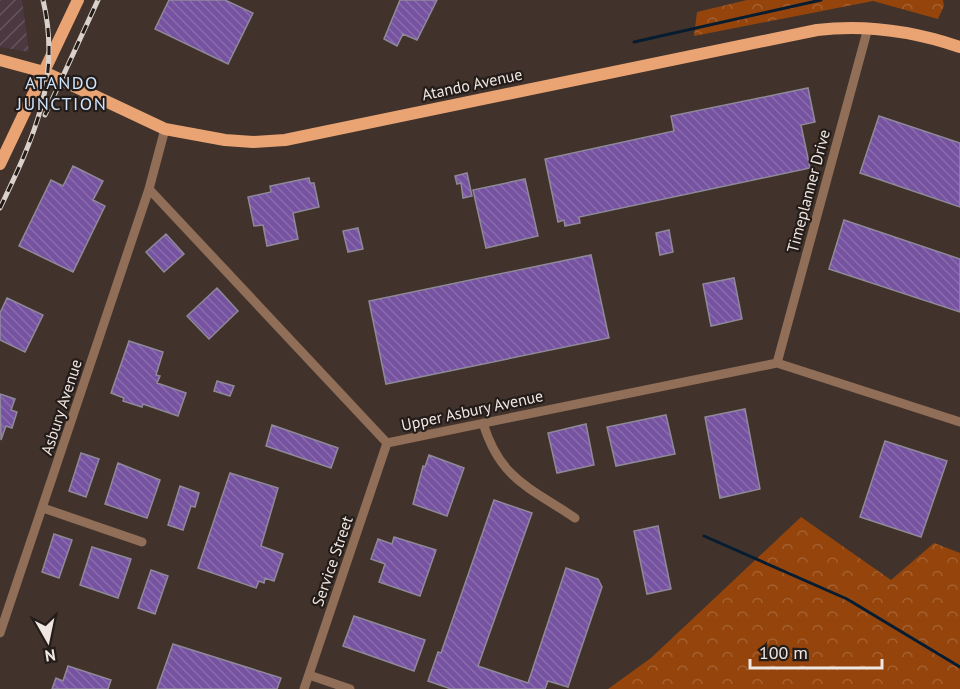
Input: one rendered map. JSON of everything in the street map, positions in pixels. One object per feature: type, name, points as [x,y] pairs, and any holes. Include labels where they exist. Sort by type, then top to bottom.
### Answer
[{"type":"main road","points":[[0,164],[78,0]]},
{"type":"main road","name":"Atando Avenue","points":[[0,60],[44,72],[165,129],[225,140],[253,142],[285,140],[798,33],[835,28],[868,28],[913,33],[960,47]]},
{"type":"street","name":"Timeplanner Drive","points":[[777,363],[868,28]]},
{"type":"street","points":[[149,189],[165,129]]},
{"type":"street","name":"Upper Asbury Avenue","points":[[149,189],[387,443],[777,363],[960,422]]},
{"type":"street","name":"Asbury Avenue","points":[[0,633],[149,189]]},
{"type":"street","points":[[483,423],[492,449],[505,469],[575,518]]},
{"type":"street","name":"Service Street","points":[[304,689],[387,443]]},
{"type":"street","points":[[43,508],[142,542]]},
{"type":"street","points":[[309,675],[350,689]]},
{"type":"shaded area","points":[[0,0],[22,0],[29,52],[0,47]]},
{"type":"green space","points":[[747,0],[943,0],[944,6],[938,19],[873,1],[694,36],[697,12]]},
{"type":"green space","points":[[801,517],[891,580],[934,543],[960,553],[960,689],[608,689],[651,658]]},
{"type":"building","points":[[169,0],[225,0],[253,13],[228,64],[155,29]]},
{"type":"building","points":[[400,0],[437,0],[417,40],[403,34],[397,46],[384,39]]},
{"type":"building","points":[[808,88],[815,122],[801,125],[810,168],[579,217],[580,223],[565,226],[564,220],[558,222],[545,159],[674,131],[671,116]]},
{"type":"building","points":[[879,116],[960,143],[960,207],[860,173]]},
{"type":"building","points":[[73,166],[103,181],[93,200],[105,206],[73,272],[19,246],[51,180],[63,186]]},
{"type":"building","points":[[467,173],[472,196],[463,198],[461,183],[457,184],[455,176]]},
{"type":"building","points":[[309,178],[310,183],[314,183],[319,207],[293,213],[298,239],[267,246],[263,225],[254,226],[248,197],[271,192],[270,186]]},
{"type":"building","points":[[525,179],[538,236],[486,248],[473,190]]},
{"type":"building","points":[[844,220],[960,259],[960,312],[829,269]]},
{"type":"building","points":[[358,228],[363,249],[348,252],[343,231]]},
{"type":"building","points":[[669,230],[673,252],[660,255],[656,233]]},
{"type":"building","points":[[166,234],[184,254],[164,272],[146,252]]},
{"type":"building","points":[[591,255],[609,338],[386,384],[369,301]]},
{"type":"building","points":[[734,278],[742,319],[711,326],[703,284]]},
{"type":"building","points":[[217,288],[238,311],[209,339],[187,316]]},
{"type":"building","points":[[7,298],[43,315],[25,352],[0,340],[0,313]]},
{"type":"building","points":[[129,341],[163,352],[156,375],[160,376],[157,383],[186,393],[178,416],[143,404],[142,407],[123,401],[124,398],[111,393]]},
{"type":"building","points":[[217,381],[234,386],[230,396],[214,391]]},
{"type":"building","points":[[0,394],[15,399],[11,410],[17,412],[12,428],[6,426],[1,440]]},
{"type":"building","points":[[745,409],[760,489],[720,498],[705,417]]},
{"type":"building","points":[[666,415],[675,454],[616,466],[607,427]]},
{"type":"building","points":[[586,424],[594,465],[557,473],[548,433]]},
{"type":"building","points":[[272,425],[338,448],[331,468],[266,446]]},
{"type":"building","points":[[885,441],[947,461],[921,537],[860,517]]},
{"type":"building","points":[[81,453],[99,459],[86,497],[69,491]]},
{"type":"building","points":[[429,455],[464,468],[447,516],[413,504],[423,466],[425,467]]},
{"type":"building","points":[[118,463],[160,480],[147,518],[105,504]]},
{"type":"building","points":[[230,473],[278,488],[261,546],[283,554],[274,581],[265,578],[264,583],[259,581],[256,588],[198,568]]},
{"type":"building","points":[[180,486],[199,493],[195,507],[191,506],[183,530],[168,525]]},
{"type":"building","points":[[494,500],[532,513],[478,666],[528,683],[566,568],[598,579],[602,587],[568,687],[548,681],[545,689],[451,689],[428,681],[438,652],[441,653]]},
{"type":"building","points":[[658,526],[671,589],[647,594],[634,531]]},
{"type":"building","points":[[54,534],[72,540],[59,578],[42,572]]},
{"type":"building","points":[[394,537],[436,550],[420,596],[379,582],[385,564],[371,559],[378,539],[392,544]]},
{"type":"building","points":[[92,547],[131,559],[118,598],[80,585]]},
{"type":"building","points":[[151,570],[168,576],[155,614],[138,608]]},
{"type":"building","points":[[354,616],[425,640],[414,671],[343,646]]},
{"type":"building","points":[[173,644],[281,678],[277,689],[157,689]]},
{"type":"building","points":[[68,666],[111,680],[108,689],[52,689],[56,678],[63,681]]},
{"type":"waterway","points":[[634,42],[821,0]]},
{"type":"waterway","points":[[704,536],[847,599],[960,667]]},
{"type":"railway","points":[[0,208],[23,158],[41,108],[49,56],[48,29],[43,0]]},
{"type":"railway","points":[[45,115],[98,0]]},
{"type":"district","name":"ATANDO JUNCTION","points":[[62,92]]}]
